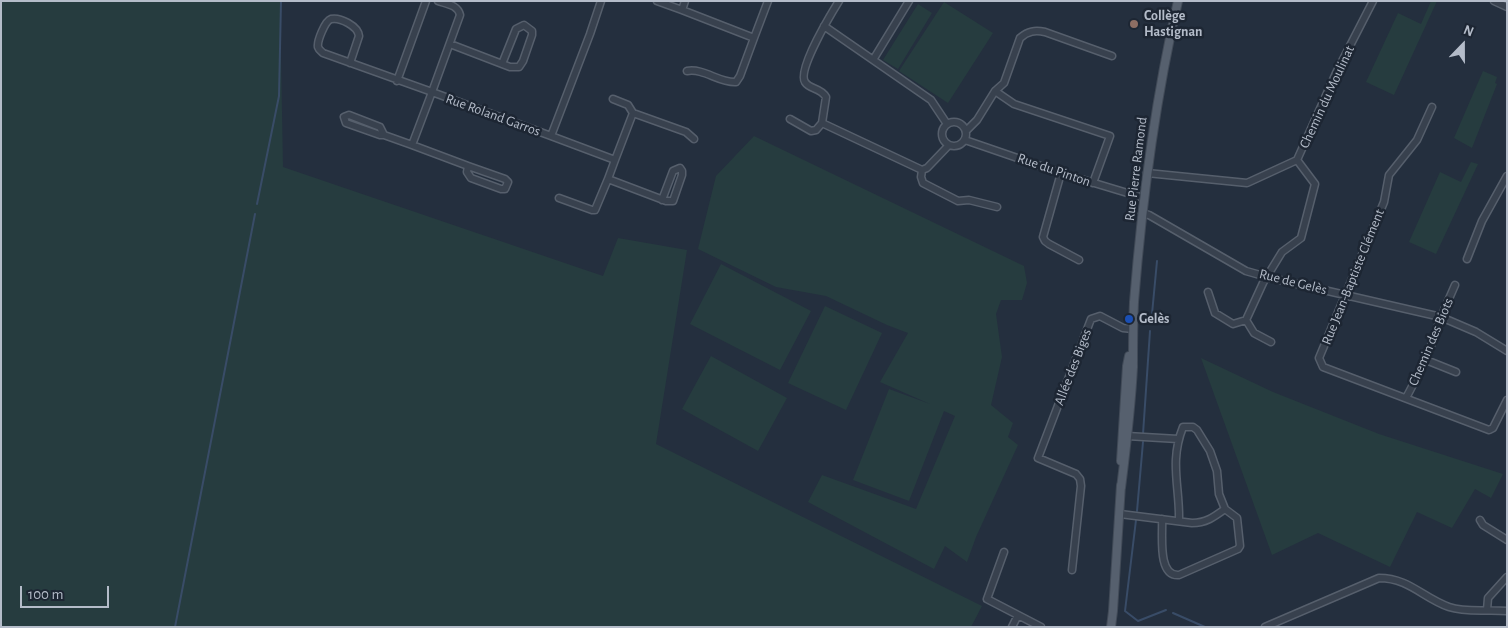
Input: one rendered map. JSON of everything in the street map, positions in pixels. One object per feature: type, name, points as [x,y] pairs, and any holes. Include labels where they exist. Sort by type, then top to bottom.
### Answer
[{"type":"main road","name":"Rue Pierre Ramond","points":[[1121,488],[1127,436],[1142,214],[1160,86],[1178,1]]},
{"type":"main road","name":"Rue Pierre Ramond","points":[[1111,627],[1120,514],[1120,452],[1127,366],[1132,341]]},
{"type":"street","points":[[397,81],[426,1]]},
{"type":"street","name":"Rue Roland Garros","points":[[438,1],[456,7],[460,15],[432,92],[551,136],[601,1]]},
{"type":"street","points":[[658,1],[754,38]]},
{"type":"street","points":[[682,10],[685,1]]},
{"type":"street","points":[[687,71],[695,70],[728,82],[736,82],[740,76],[768,1]]},
{"type":"street","points":[[790,119],[811,130],[816,130],[822,123],[826,97],[823,91],[807,84],[803,80],[804,71],[824,26],[839,1]]},
{"type":"street","points":[[873,60],[909,1]]},
{"type":"street","name":"Chemin du Moulinat","points":[[1147,174],[1247,183],[1297,160],[1335,75],[1373,1]]},
{"type":"street","points":[[1494,1],[1507,7]]},
{"type":"street","points":[[350,63],[359,32],[353,25],[336,19],[329,20],[325,23],[318,47],[323,53],[397,81],[432,92],[412,145]]},
{"type":"street","points":[[450,44],[502,64],[510,67],[521,65],[532,35],[528,27],[524,25],[516,29],[502,64]]},
{"type":"street","points":[[824,26],[931,100],[947,124]]},
{"type":"street","points":[[966,131],[977,120],[995,91],[1004,83],[1020,38],[1025,34],[1035,30],[1045,32],[1112,56]]},
{"type":"street","points":[[995,91],[1014,104],[1110,136],[1093,183]]},
{"type":"street","points":[[613,98],[628,105],[633,113],[686,132],[694,139]]},
{"type":"street","name":"Rue Jean-Baptiste Clément","points":[[1432,107],[1417,140],[1389,175],[1384,202],[1319,358],[1323,367],[1489,430],[1492,428],[1507,400]]},
{"type":"street","points":[[559,198],[595,210],[633,113]]},
{"type":"street","points":[[384,135],[380,127],[349,115],[344,117],[346,123],[505,179],[508,185],[505,189],[501,189],[471,178],[467,172],[468,166]]},
{"type":"street","points":[[954,121],[960,123],[966,131],[966,140],[960,145],[949,145],[945,142],[942,134],[944,126],[954,121]]},
{"type":"street","points":[[822,123],[922,170],[927,168],[949,145]]},
{"type":"street","points":[[551,136],[615,160]]},
{"type":"street","name":"Rue du Pinton","points":[[966,140],[1061,173],[1144,198]]},
{"type":"street","points":[[1208,292],[1215,313],[1233,324],[1246,320],[1263,283],[1282,252],[1301,238],[1315,184],[1297,160]]},
{"type":"street","points":[[608,179],[662,200],[669,202],[673,200],[682,175],[680,168],[673,171],[662,200]]},
{"type":"street","points":[[922,170],[921,177],[927,186],[958,201],[969,200],[997,207]]},
{"type":"street","points":[[1061,173],[1044,237],[1045,241],[1049,244],[1079,260]]},
{"type":"street","points":[[1467,258],[1482,221],[1507,176]]},
{"type":"street","name":"Rue de Gelès","points":[[1142,214],[1149,214],[1246,271],[1441,317],[1476,332],[1507,351]]},
{"type":"street","name":"Chemin des Biots","points":[[1406,398],[1426,360],[1441,317],[1455,285]]},
{"type":"street","name":"Allée des Biges","points":[[1072,570],[1081,486],[1080,479],[1076,474],[1038,458],[1091,319],[1100,316],[1123,328],[1133,329]]},
{"type":"street","points":[[1246,320],[1254,334],[1271,342]]},
{"type":"street","points":[[1426,360],[1456,372]]},
{"type":"street","points":[[1162,519],[1163,563],[1168,572],[1173,575],[1179,576],[1238,549],[1240,546],[1237,518],[1225,509],[1219,494],[1214,459],[1197,430],[1189,426],[1183,427],[1178,439],[1175,466],[1178,521]]},
{"type":"street","points":[[1127,436],[1178,439]]},
{"type":"street","points":[[1120,514],[1192,523],[1205,522],[1225,509]]},
{"type":"street","points":[[1480,520],[1483,525],[1507,540]]},
{"type":"street","points":[[1004,552],[987,599],[1041,627]]},
{"type":"street","points":[[1487,610],[1488,598],[1507,577]]},
{"type":"street","points":[[1265,627],[1379,578],[1396,579],[1404,582],[1448,607],[1455,609],[1507,611]]},
{"type":"street","points":[[1012,627],[1018,615]]},
{"type":"green space","points":[[1,1],[280,1],[283,167],[603,276],[618,238],[687,250],[656,444],[982,606],[971,627],[1,627]]},
{"type":"green space","points":[[1431,1],[1437,1],[1394,95],[1366,82],[1398,13],[1421,24]]},
{"type":"green space","points":[[944,2],[993,33],[948,103],[899,71]]},
{"type":"green space","points":[[918,4],[932,13],[898,69],[883,60]]},
{"type":"green space","points":[[1483,71],[1497,77],[1495,83],[1497,84],[1472,148],[1454,138]]},
{"type":"green space","points":[[754,136],[1024,266],[1027,283],[1022,300],[1001,300],[996,314],[1002,357],[991,405],[1013,423],[1008,437],[1018,445],[976,537],[967,562],[945,546],[934,569],[808,502],[822,475],[916,509],[955,416],[944,411],[909,501],[853,480],[889,389],[930,404],[880,382],[908,333],[826,296],[776,287],[698,249],[716,176]]},
{"type":"green space","points":[[1471,162],[1478,164],[1436,254],[1409,242],[1440,172],[1461,182]]},
{"type":"green space","points":[[721,264],[811,311],[780,370],[690,324]]},
{"type":"green space","points":[[825,306],[882,333],[846,410],[788,383]]},
{"type":"green space","points":[[711,356],[787,398],[758,451],[682,409]]},
{"type":"green space","points":[[1201,358],[1273,392],[1379,434],[1503,474],[1491,498],[1475,489],[1452,528],[1417,512],[1390,567],[1318,533],[1272,555]]},
{"type":"waterway","points":[[257,204],[279,96],[281,1]]},
{"type":"waterway","points":[[175,627],[255,214]]},
{"type":"waterway","points":[[1152,314],[1157,261]]},
{"type":"waterway","points":[[1143,434],[1150,331]]},
{"type":"waterway","points":[[1137,511],[1143,442]]},
{"type":"waterway","points":[[1136,520],[1125,611],[1138,621],[1166,610]]},
{"type":"waterway","points":[[1173,613],[1205,627]]},
{"type":"place","name":"Collège Hastignan","points":[[1134,24]]},
{"type":"place","name":"Gelès","points":[[1129,319]]}]
